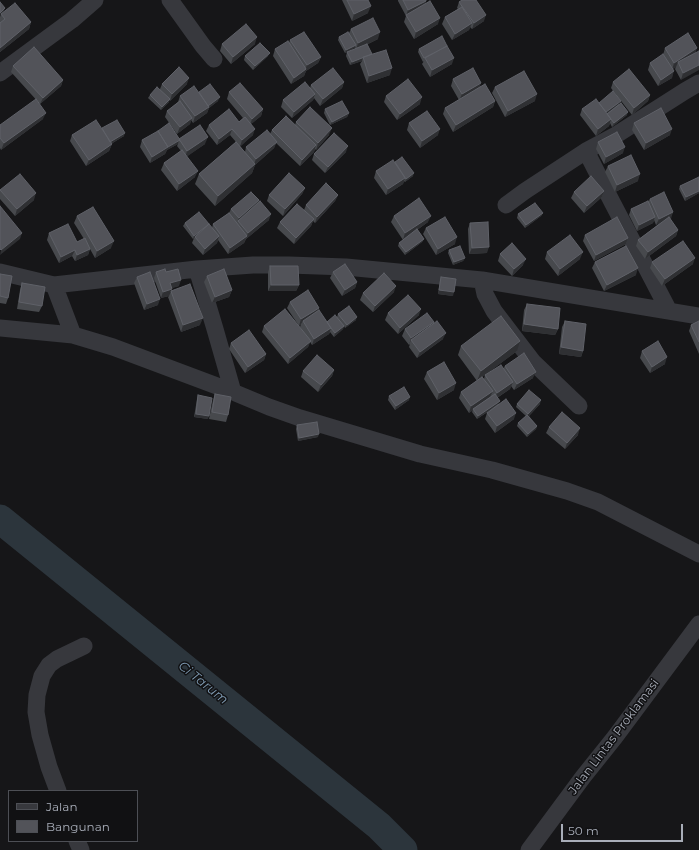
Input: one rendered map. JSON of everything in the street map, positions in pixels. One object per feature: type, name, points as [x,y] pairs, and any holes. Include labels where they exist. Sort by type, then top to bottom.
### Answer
[{"type":"street","points":[[0,73],[72,20],[95,0]]},
{"type":"street","points":[[170,0],[214,59]]},
{"type":"street","points":[[506,205],[586,151],[616,135],[699,83]]},
{"type":"street","points":[[586,151],[669,310]]},
{"type":"street","points":[[0,272],[54,285],[197,269],[253,265],[310,265],[346,267],[482,280],[699,316]]},
{"type":"street","points":[[197,269],[233,392]]},
{"type":"street","points":[[482,280],[485,294],[494,311],[533,362],[580,406]]},
{"type":"street","points":[[54,285],[73,335]]},
{"type":"street","points":[[0,328],[73,335],[113,347],[300,418],[420,454],[492,470],[567,491],[598,502],[699,554]]},
{"type":"street","name":"Jalan Lintas Proklamasi","points":[[529,850],[699,624]]},
{"type":"street","points":[[58,790],[40,735],[36,712],[37,695],[42,676],[49,665],[57,659],[84,646]]},
{"type":"building","points":[[347,0],[368,0],[371,6],[354,14]]},
{"type":"building","points":[[403,0],[426,0],[426,1],[408,10]]},
{"type":"building","points":[[462,0],[476,0],[486,15],[474,23],[459,2]]},
{"type":"building","points":[[430,1],[440,18],[416,32],[406,15]]},
{"type":"building","points":[[0,2],[5,8],[0,13]]},
{"type":"building","points":[[15,3],[31,22],[0,48],[0,23],[5,19],[1,14]]},
{"type":"building","points":[[462,7],[472,23],[455,34],[445,17]]},
{"type":"building","points":[[373,18],[380,32],[358,43],[351,29]]},
{"type":"building","points":[[246,24],[257,37],[233,57],[222,44]]},
{"type":"building","points":[[304,32],[321,57],[307,65],[290,40]]},
{"type":"building","points":[[348,32],[356,45],[346,50],[339,37]]},
{"type":"building","points":[[688,33],[697,48],[674,63],[665,48]]},
{"type":"building","points":[[442,36],[447,46],[424,58],[419,49]]},
{"type":"building","points":[[288,41],[306,69],[294,78],[275,49]]},
{"type":"building","points":[[260,43],[270,53],[255,66],[245,56]]},
{"type":"building","points":[[367,44],[372,54],[352,62],[347,52]]},
{"type":"building","points":[[447,46],[454,58],[432,70],[425,58]]},
{"type":"building","points":[[34,47],[63,80],[43,98],[13,66]]},
{"type":"building","points":[[386,50],[392,68],[369,76],[363,57]]},
{"type":"building","points":[[699,51],[699,65],[683,73],[678,62]]},
{"type":"building","points":[[663,54],[674,71],[661,80],[650,63]]},
{"type":"building","points":[[179,67],[189,78],[172,94],[162,84]]},
{"type":"building","points":[[333,68],[344,82],[323,99],[311,85]]},
{"type":"building","points":[[473,68],[481,83],[462,94],[453,79]]},
{"type":"building","points":[[629,69],[650,95],[634,108],[613,82]]},
{"type":"building","points":[[524,71],[537,94],[508,111],[495,87]]},
{"type":"building","points":[[408,79],[422,97],[400,114],[386,96]]},
{"type":"building","points":[[305,82],[315,94],[294,112],[283,100]]},
{"type":"building","points":[[240,83],[263,109],[252,119],[229,92]]},
{"type":"building","points":[[210,84],[220,97],[208,106],[199,92]]},
{"type":"building","points":[[485,84],[495,101],[456,125],[445,108]]},
{"type":"building","points":[[194,86],[209,107],[195,116],[180,96]]},
{"type":"building","points":[[157,87],[170,99],[162,107],[150,95]]},
{"type":"building","points":[[613,91],[621,101],[606,112],[599,103]]},
{"type":"building","points":[[36,99],[46,113],[4,143],[0,138],[0,125]]},
{"type":"building","points":[[596,99],[611,119],[598,129],[582,109]]},
{"type":"building","points":[[180,101],[192,118],[180,127],[167,111]]},
{"type":"building","points":[[342,101],[349,113],[332,122],[325,109]]},
{"type":"building","points":[[621,103],[628,112],[614,123],[607,114]]},
{"type":"building","points":[[310,107],[332,128],[318,143],[296,122]]},
{"type":"building","points":[[661,108],[672,129],[646,143],[634,123]]},
{"type":"building","points":[[229,109],[239,122],[245,117],[255,129],[242,140],[232,129],[219,139],[209,125]]},
{"type":"building","points":[[427,111],[440,129],[422,141],[409,123]]},
{"type":"building","points":[[286,116],[316,145],[302,160],[272,130]]},
{"type":"building","points":[[96,120],[112,144],[89,160],[72,135]]},
{"type":"building","points":[[117,120],[125,133],[110,142],[102,128]]},
{"type":"building","points":[[169,123],[180,140],[168,147],[158,131]]},
{"type":"building","points":[[200,125],[208,137],[187,151],[179,139]]},
{"type":"building","points":[[267,130],[277,142],[256,159],[246,147]]},
{"type":"building","points":[[158,131],[168,147],[152,157],[142,140]]},
{"type":"building","points":[[617,132],[625,147],[606,157],[598,142]]},
{"type":"building","points":[[334,133],[348,146],[328,167],[314,154]]},
{"type":"building","points":[[236,142],[255,164],[218,196],[199,174]]},
{"type":"building","points":[[182,150],[198,171],[179,184],[164,163]]},
{"type":"building","points":[[631,155],[640,174],[617,185],[608,166]]},
{"type":"building","points":[[402,157],[414,173],[406,179],[395,162]]},
{"type":"building","points":[[393,160],[405,178],[388,189],[376,171]]},
{"type":"building","points":[[289,173],[305,188],[285,209],[269,195]]},
{"type":"building","points":[[20,174],[36,193],[17,209],[0,190]]},
{"type":"building","points":[[591,176],[604,191],[587,206],[574,192]]},
{"type":"building","points":[[699,177],[699,191],[686,197],[680,186]]},
{"type":"building","points":[[326,183],[338,195],[317,217],[306,205]]},
{"type":"building","points":[[251,192],[259,200],[239,218],[231,209]]},
{"type":"building","points":[[664,192],[673,212],[659,219],[650,199]]},
{"type":"building","points":[[419,198],[431,216],[405,233],[394,216]]},
{"type":"building","points":[[260,201],[271,214],[248,233],[238,221]]},
{"type":"building","points":[[648,201],[655,217],[639,225],[631,209]]},
{"type":"building","points":[[535,203],[543,213],[526,225],[518,214]]},
{"type":"building","points":[[297,204],[314,219],[296,238],[280,222]]},
{"type":"building","points":[[0,206],[22,233],[1,250],[0,249]]},
{"type":"building","points":[[93,207],[114,241],[97,251],[77,216]]},
{"type":"building","points":[[199,212],[209,224],[194,236],[185,223]]},
{"type":"building","points":[[229,213],[247,236],[230,248],[213,224]]},
{"type":"building","points":[[445,217],[457,237],[438,249],[426,228]]},
{"type":"building","points":[[617,217],[628,238],[596,255],[585,235]]},
{"type":"building","points":[[669,217],[678,230],[648,252],[638,240]]},
{"type":"building","points":[[488,222],[489,247],[472,248],[470,223]]},
{"type":"building","points":[[68,224],[77,242],[85,238],[90,249],[77,255],[75,250],[61,257],[49,233]]},
{"type":"building","points":[[209,224],[219,236],[205,249],[195,237]]},
{"type":"building","points":[[417,229],[424,239],[406,252],[399,243]]},
{"type":"building","points":[[570,235],[583,252],[560,269],[547,252]]},
{"type":"building","points":[[683,241],[695,258],[665,279],[652,262]]},
{"type":"building","points":[[512,243],[526,259],[514,269],[500,254]]},
{"type":"building","points":[[460,246],[465,258],[454,262],[449,250]]},
{"type":"building","points":[[626,246],[638,268],[607,285],[595,262]]},
{"type":"building","points":[[345,264],[357,282],[345,290],[333,272]]},
{"type":"building","points":[[270,266],[298,266],[299,285],[271,285]]},
{"type":"building","points":[[165,269],[166,272],[178,269],[181,280],[170,283],[172,289],[163,292],[156,272]]},
{"type":"building","points":[[224,269],[232,290],[215,297],[207,276]]},
{"type":"building","points":[[150,272],[160,299],[147,304],[137,277]]},
{"type":"building","points":[[384,273],[396,286],[375,306],[363,293]]},
{"type":"building","points":[[0,274],[12,276],[8,298],[0,296]]},
{"type":"building","points":[[441,277],[456,279],[454,292],[439,290]]},
{"type":"building","points":[[22,283],[45,287],[42,306],[19,302]]},
{"type":"building","points":[[190,284],[203,318],[183,325],[171,291]]},
{"type":"building","points":[[308,290],[319,308],[301,319],[290,302]]},
{"type":"building","points":[[408,295],[421,309],[400,328],[388,313]]},
{"type":"building","points":[[527,304],[560,308],[558,329],[524,324]]},
{"type":"building","points":[[349,306],[357,317],[347,325],[338,314]]},
{"type":"building","points":[[285,309],[311,341],[290,358],[264,326]]},
{"type":"building","points":[[319,310],[331,328],[314,339],[303,321]]},
{"type":"building","points":[[427,313],[434,322],[411,338],[405,329]]},
{"type":"building","points":[[335,315],[344,326],[335,333],[327,322]]},
{"type":"building","points":[[501,316],[520,341],[481,371],[461,346]]},
{"type":"building","points":[[437,321],[446,333],[420,352],[411,340]]},
{"type":"building","points":[[565,321],[586,324],[583,351],[561,347]]},
{"type":"building","points":[[699,321],[699,342],[691,325]]},
{"type":"building","points":[[249,330],[266,354],[248,367],[231,343]]},
{"type":"building","points":[[658,341],[667,357],[652,367],[642,351]]},
{"type":"building","points":[[524,353],[536,372],[517,384],[505,366]]},
{"type":"building","points":[[317,355],[334,370],[321,385],[303,371]]},
{"type":"building","points":[[444,362],[456,383],[439,393],[427,372]]},
{"type":"building","points":[[501,365],[513,382],[497,393],[485,375]]},
{"type":"building","points":[[482,377],[493,391],[471,406],[461,392]]},
{"type":"building","points":[[404,387],[410,397],[396,406],[389,396]]},
{"type":"building","points":[[529,390],[541,400],[528,414],[517,404]]},
{"type":"building","points":[[215,394],[231,397],[228,415],[212,412]]},
{"type":"building","points":[[495,394],[500,401],[478,416],[473,409]]},
{"type":"building","points":[[198,395],[212,398],[209,416],[196,414]]},
{"type":"building","points":[[506,399],[516,413],[497,426],[487,413]]},
{"type":"building","points":[[562,412],[580,428],[567,443],[549,427]]},
{"type":"building","points":[[527,415],[537,426],[528,434],[518,423]]},
{"type":"building","points":[[317,422],[319,434],[299,438],[297,425]]},
{"type":"waterway","name":"Ci Tarum","points":[[0,519],[379,826],[403,850]]}]
